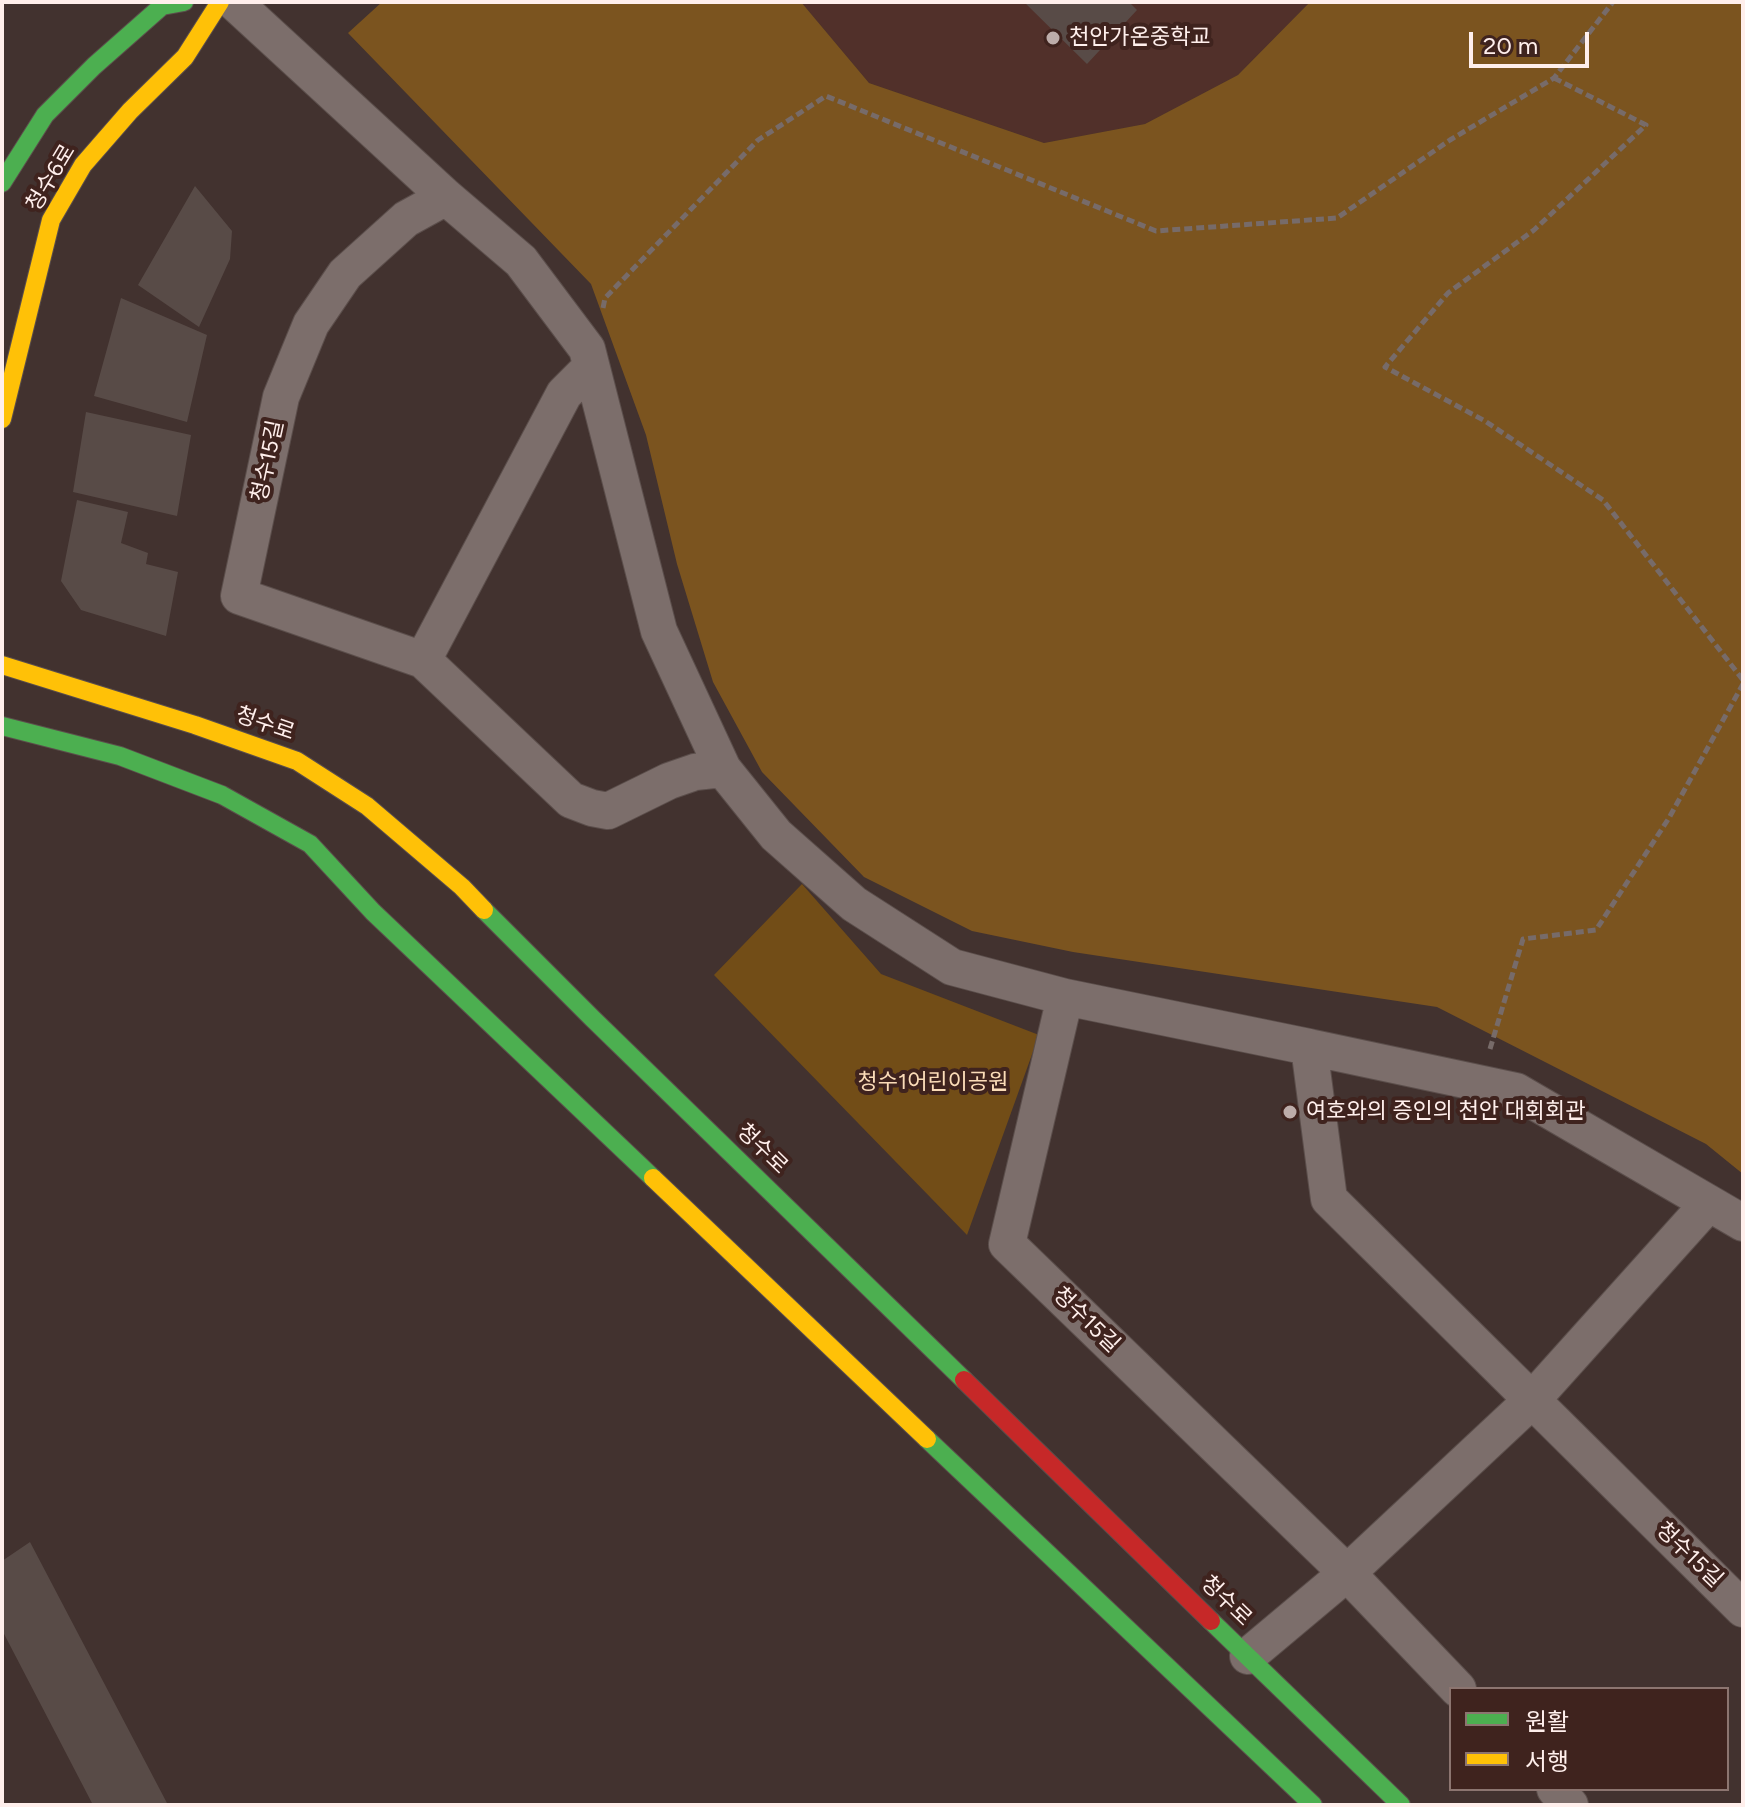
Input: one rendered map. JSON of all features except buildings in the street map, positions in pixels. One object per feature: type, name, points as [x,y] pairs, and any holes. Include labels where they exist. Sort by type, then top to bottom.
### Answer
[{"type":"street","name":"청수6로","points":[[2,183],[45,115],[94,66],[162,6],[184,2]]},
{"type":"street","name":"청수6로","points":[[2,419],[51,220],[83,165],[130,111],[185,57],[220,2]]},
{"type":"street","points":[[234,2],[446,197],[521,261],[587,349],[659,631],[723,769],[776,835],[854,904],[952,967],[1065,997],[1516,1091],[1743,1223]]},
{"type":"street","name":"청수15길","points":[[446,197],[406,219],[345,274],[311,324],[281,397],[239,596],[423,660],[571,800],[592,808],[608,811],[669,781],[695,772],[723,769]]},
{"type":"street","points":[[423,660],[564,394],[591,367]]},
{"type":"street","name":"청수로","points":[[2,665],[195,725],[297,761],[367,806],[462,887],[592,1018],[1401,1805]]},
{"type":"street","points":[[2,726],[120,756],[163,772],[222,795],[310,844],[373,912],[1313,1805]]},
{"type":"street","name":"청수15길","points":[[1065,997],[1007,1244],[1347,1573],[1456,1687]]},
{"type":"street","name":"청수15길","points":[[1309,1047],[1329,1199],[1743,1609]]},
{"type":"street","points":[[1248,1656],[1347,1573],[1531,1401],[1708,1204]]},
{"type":"path","points":[[591,367],[605,298],[758,140],[826,96],[1156,231],[1337,218],[1450,140],[1554,78],[1613,2]]},
{"type":"path","points":[[1489,1054],[1523,939],[1596,930],[1669,818],[1743,682],[1603,500],[1485,421],[1385,367],[1448,293],[1534,230],[1646,125],[1554,78]]},
{"type":"shaded area","points":[[382,2],[801,2],[869,83],[1044,143],[1145,124],[1238,75],[1310,2],[1743,2],[1743,1174],[1706,1144],[1437,1007],[1073,952],[972,931],[864,877],[762,772],[713,682],[677,564],[646,435],[591,284],[348,33]]},
{"type":"shaded area","name":"천안가온중학교","points":[[801,2],[1310,2],[1238,75],[1145,124],[1044,143],[869,83]]},
{"type":"green space","name":"청수1어린이공원","points":[[802,884],[881,974],[1039,1035],[967,1235],[714,975]]},
{"type":"traffic: fast","points":[[2,183],[45,115],[94,66],[162,6],[184,2]]},
{"type":"traffic: fast","points":[[2,726],[120,756],[222,795],[310,844],[373,912],[653,1178]]},
{"type":"traffic: fast","points":[[484,910],[964,1380]]},
{"type":"traffic: fast","points":[[927,1439],[1313,1805]]},
{"type":"traffic: fast","points":[[1211,1621],[1401,1805]]},
{"type":"traffic: slow","points":[[2,419],[51,220],[83,165],[130,111],[185,57],[220,2]]},
{"type":"traffic: slow","points":[[2,665],[195,725],[297,761],[367,806],[462,887],[484,910]]},
{"type":"traffic: slow","points":[[653,1178],[927,1439]]},
{"type":"traffic: jam","points":[[964,1380],[1211,1621]]},
{"type":"place","name":"천안가온중학교","points":[[1053,38]]},
{"type":"place","name":"여호와의 증인의 천안 대회회관","points":[[1290,1112]]}]
